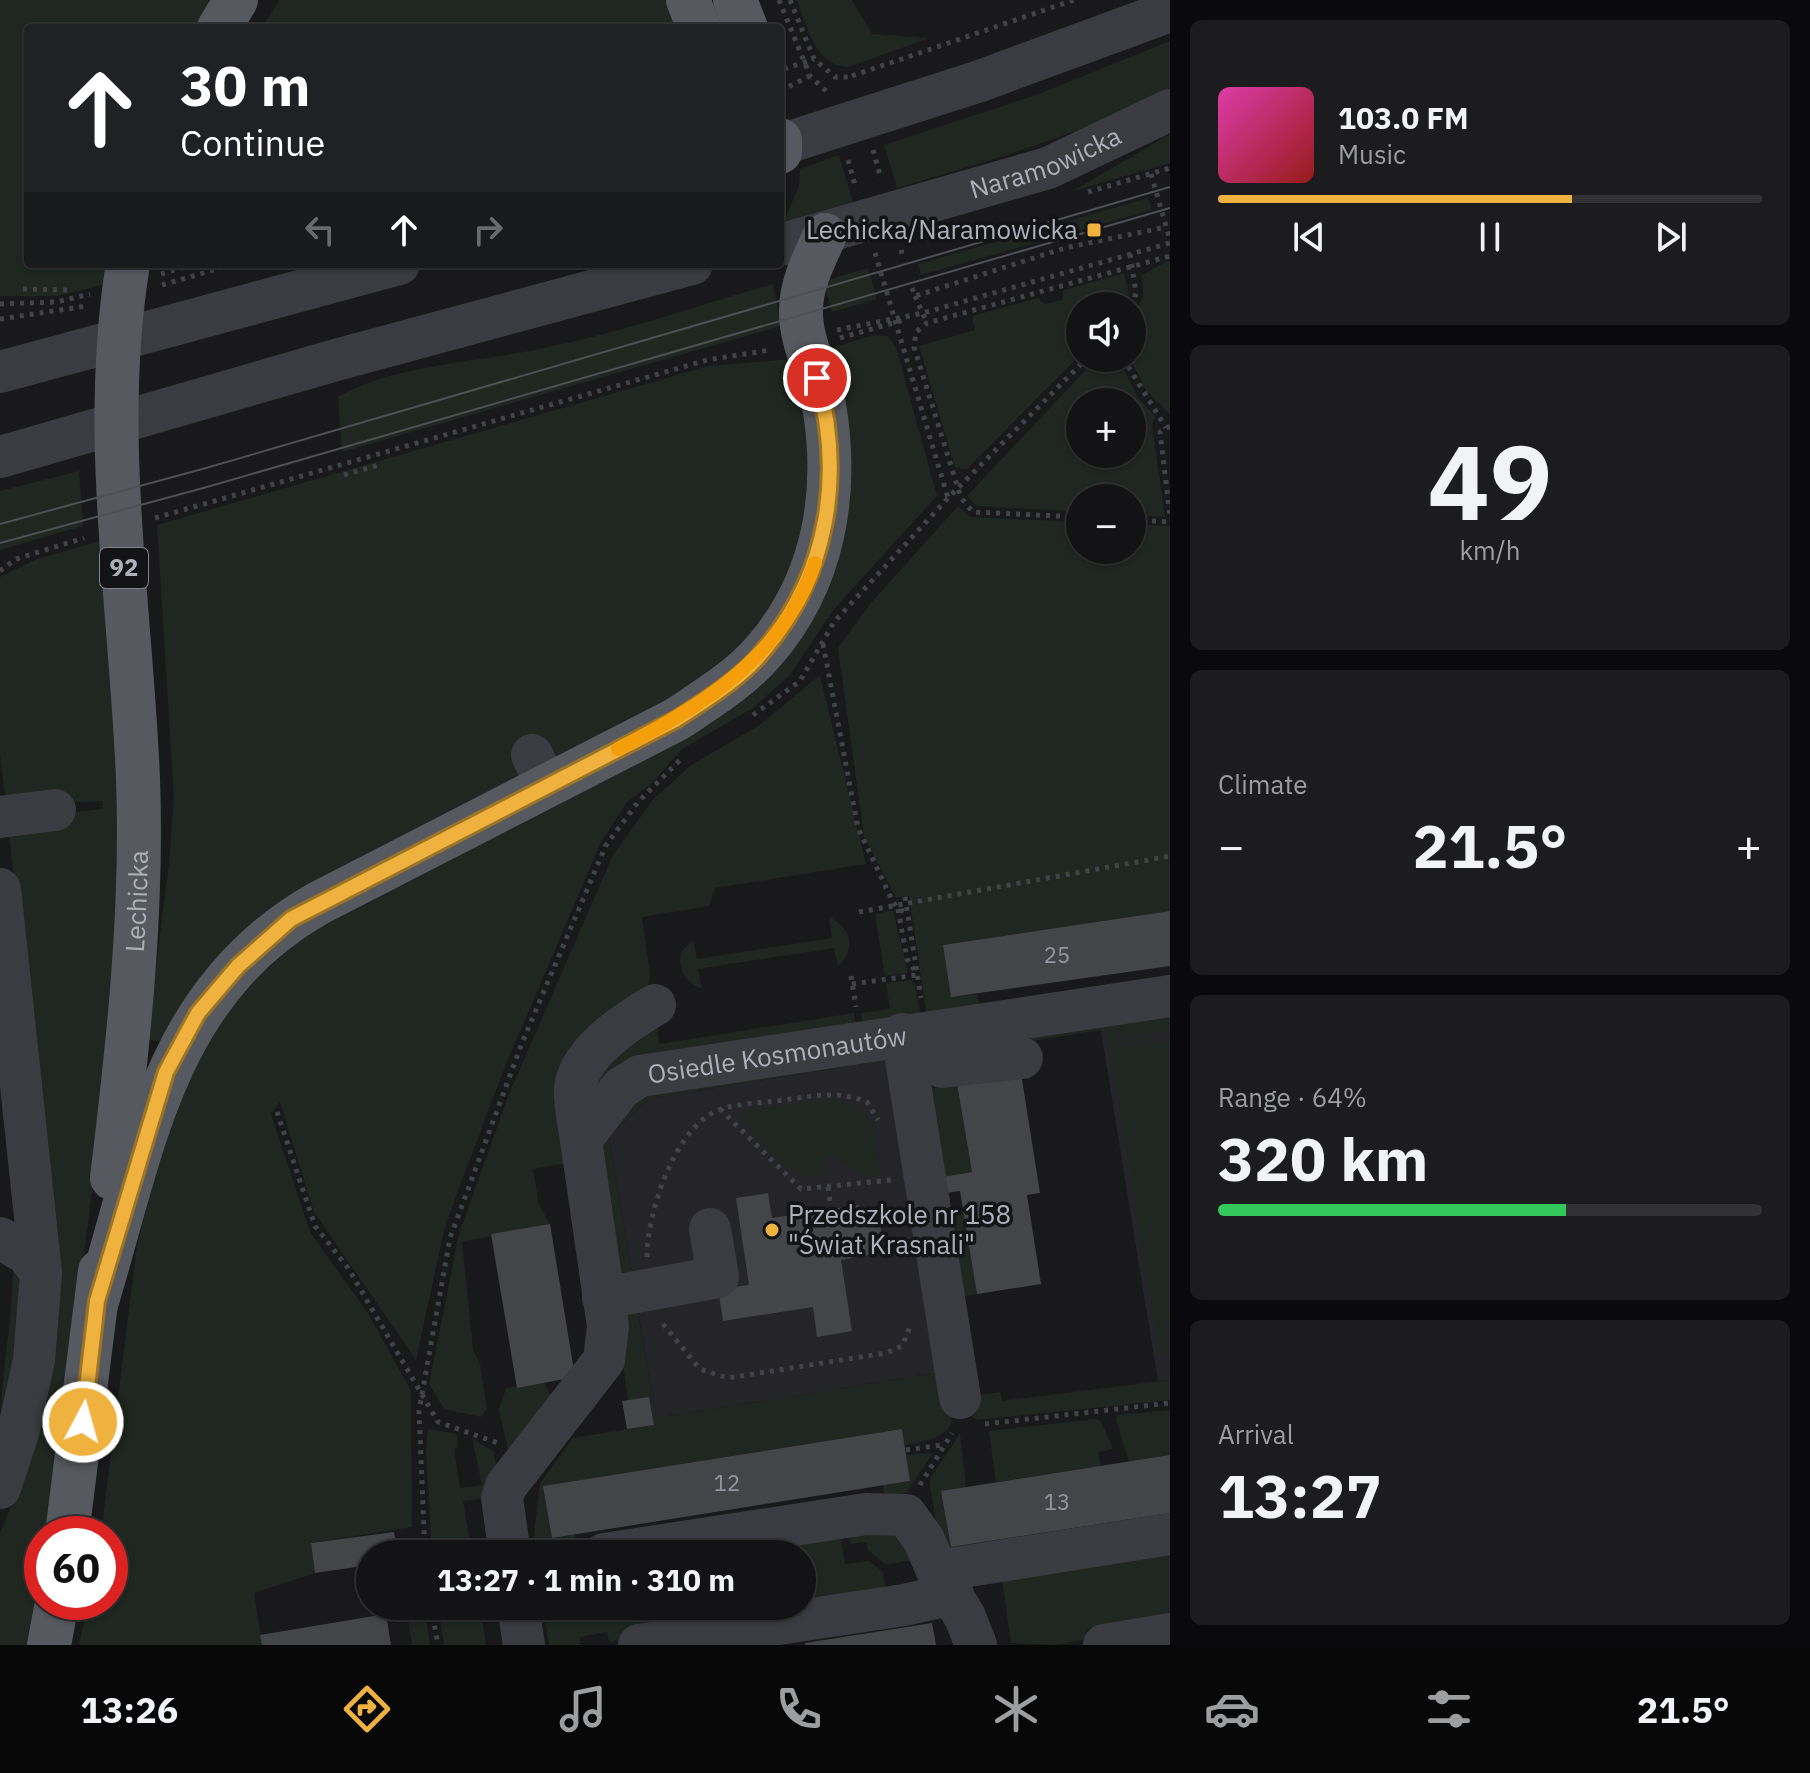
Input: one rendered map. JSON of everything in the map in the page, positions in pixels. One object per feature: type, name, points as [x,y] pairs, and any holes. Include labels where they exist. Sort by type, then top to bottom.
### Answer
[{"type":"main road","points":[[221,24],[236,0]]},
{"type":"main road","points":[[688,0],[697,24]]},
{"type":"main road","points":[[735,0],[744,24]]},
{"type":"main road","points":[[97,1301],[166,1072],[198,1013],[238,966],[304,911],[540,770],[677,719],[728,685],[764,651],[806,590],[831,500],[830,439],[800,314],[802,295],[825,235]]},
{"type":"main road","name":"Lechicka","points":[[69,1516],[127,1054],[139,872],[133,687],[117,462],[120,333],[128,268]]},
{"type":"main road","points":[[49,1645],[54,1620]]},
{"type":"street","points":[[784,144],[980,81],[1170,11]]},
{"type":"street","name":"Naramowicka","points":[[784,244],[825,235],[1048,168],[1170,110]]},
{"type":"street","points":[[0,372],[385,268]]},
{"type":"street","points":[[0,457],[336,360],[676,268]]},
{"type":"street","points":[[0,817],[55,810]]},
{"type":"street","points":[[0,889],[41,1273],[34,1360],[18,1433],[0,1488]]},
{"type":"street","name":"Osiedle Kosmonautów","points":[[581,1140],[621,1088],[640,1076],[911,1039],[1170,996]]},
{"type":"street","points":[[508,1540],[502,1498],[506,1486],[604,1360],[608,1342],[575,1091],[578,1074],[594,1053],[636,1016],[655,1005]]},
{"type":"street","points":[[911,1039],[942,1067],[1022,1058]]},
{"type":"street","points":[[911,1039],[969,1417]]},
{"type":"street","points":[[0,1197],[17,1179],[30,1152]]},
{"type":"street","points":[[603,1298],[718,1277],[710,1229]]},
{"type":"street","points":[[0,1238],[27,1254],[41,1273]]},
{"type":"street","points":[[696,1540],[866,1514],[906,1515],[920,1532],[976,1645]]},
{"type":"street","points":[[639,1645],[904,1605],[945,1582],[1170,1534]]},
{"type":"street","points":[[520,1620],[524,1645]]},
{"type":"street","points":[[1104,1645],[1170,1634]]},
{"type":"path","points":[[779,0],[810,76],[828,93]]},
{"type":"path","points":[[790,0],[814,59],[835,77],[852,76],[1074,0]]},
{"type":"path","points":[[784,69],[814,59]]},
{"type":"path","points":[[784,89],[810,76]]},
{"type":"path","points":[[852,76],[854,86]]},
{"type":"path","points":[[871,145],[882,183]]},
{"type":"path","points":[[846,153],[860,203]]},
{"type":"path","points":[[835,331],[923,313],[1170,242],[1151,174]]},
{"type":"path","points":[[915,296],[1065,248],[1168,229]]},
{"type":"path","points":[[901,250],[903,258]]},
{"type":"path","points":[[1130,254],[1136,292]]},
{"type":"path","points":[[1066,516],[973,512],[961,498],[955,473],[948,466],[914,347],[916,332],[927,323],[1170,256]]},
{"type":"path","points":[[878,265],[948,498]]},
{"type":"path","points":[[912,288],[927,323]]},
{"type":"path","points":[[23,289],[70,290]]},
{"type":"path","points":[[0,304],[67,301]]},
{"type":"path","points":[[0,319],[68,311]]},
{"type":"path","points":[[833,341],[894,320]]},
{"type":"path","points":[[153,519],[707,360],[766,351]]},
{"type":"path","points":[[746,721],[800,681],[834,622],[948,498],[1073,372]]},
{"type":"path","points":[[1132,372],[1168,427],[1160,432],[1170,519],[1146,520]]},
{"type":"path","points":[[344,475],[382,464]]},
{"type":"path","points":[[0,571],[16,559],[98,534]]},
{"type":"path","points":[[823,643],[858,828],[897,907],[907,959],[917,975]]},
{"type":"path","points":[[425,1540],[421,1388],[450,1238],[522,1043],[606,845],[638,802],[683,758]]},
{"type":"path","points":[[897,907],[905,899],[1170,856]]},
{"type":"path","points":[[905,899],[917,975],[911,1039]]},
{"type":"path","points":[[859,912],[897,907],[908,913]]},
{"type":"path","points":[[852,984],[917,975]]},
{"type":"path","points":[[851,976],[857,1012]]},
{"type":"path","points":[[880,1134],[877,1119],[867,1102],[852,1096],[831,1093],[720,1109],[682,1143],[664,1178],[648,1240],[648,1290],[657,1315],[675,1343],[700,1369],[728,1378],[886,1353],[902,1346],[910,1330],[908,1315]]},
{"type":"path","points":[[720,1109],[801,1189],[887,1180]]},
{"type":"path","points":[[277,1112],[315,1226],[348,1268],[421,1388],[438,1422],[499,1443]]},
{"type":"path","points":[[885,1165],[890,1195]]},
{"type":"path","points":[[828,1187],[831,1209]]},
{"type":"path","points":[[906,1515],[942,1445],[969,1417],[1170,1403]]},
{"type":"path","points":[[906,1450],[942,1445]]},
{"type":"path","points":[[434,1620],[438,1645]]},
{"type":"shaded area","points":[[0,0],[214,0],[199,24],[24,24],[24,268],[108,268],[105,284],[58,296],[0,296]]},
{"type":"shaded area","points":[[280,0],[669,0],[678,24],[264,24]]},
{"type":"shaded area","points":[[797,0],[852,0],[872,34],[930,38],[848,67],[836,65],[814,43]]},
{"type":"shaded area","points":[[1170,41],[1170,89],[1070,133],[897,188],[884,145],[1036,95]]},
{"type":"shaded area","points":[[1170,134],[1170,163],[1073,191]]},
{"type":"shaded area","points":[[839,155],[854,205],[784,223],[799,186],[800,169]]},
{"type":"shaded area","points":[[1148,198],[1152,210],[921,275],[918,264]]},
{"type":"shaded area","points":[[1170,260],[1170,414],[1146,391],[1137,372],[1146,372],[1146,292],[1143,292],[1142,275]]},
{"type":"shaded area","points":[[868,268],[877,299],[832,312],[823,281]]},
{"type":"shaded area","points":[[1124,273],[1129,292],[1066,292],[1066,369],[967,469],[955,467],[919,346],[975,330],[972,316],[1038,298],[1045,304],[1062,300],[1064,290]]},
{"type":"shaded area","points":[[773,284],[781,326],[342,452],[338,397],[360,386],[409,371],[598,336]]},
{"type":"shaded area","points":[[874,335],[887,336],[896,347],[937,496],[834,609],[789,676],[753,708],[682,749],[651,784],[627,802],[601,842],[504,1069],[445,1226],[416,1360],[314,1212],[280,1102],[271,1114],[310,1232],[368,1313],[411,1391],[412,1527],[311,1543],[315,1573],[254,1593],[262,1645],[79,1645],[84,1620],[128,1620],[128,1516],[103,1516],[137,1246],[169,1115],[228,1005],[296,942],[817,610],[843,542],[850,481],[844,419],[828,349]]},
{"type":"shaded area","points":[[792,359],[810,428],[808,525],[772,612],[711,676],[529,775],[178,1011],[159,1042],[147,1039],[174,798],[157,525],[708,366]]},
{"type":"shaded area","points":[[1084,372],[1125,372],[1133,388],[1069,388]]},
{"type":"shaded area","points":[[1066,391],[1066,468],[1146,468],[1146,406],[1156,417],[1152,424],[1165,517],[1146,516],[1146,484],[1066,484],[1066,511],[976,506],[967,496]]},
{"type":"shaded area","points":[[79,471],[83,526],[0,550],[0,491]]},
{"type":"shaded area","points":[[958,506],[970,517],[1066,521],[1066,564],[1146,564],[1146,525],[1170,526],[1170,911],[944,945],[951,997],[977,994],[980,1008],[927,1017],[909,896],[896,898],[864,836],[838,648],[870,604]]},
{"type":"shaded area","points":[[103,540],[116,710],[119,879],[100,1125],[48,1516],[24,1516],[24,1620],[31,1620],[26,1645],[0,1645],[0,1533],[27,1467],[52,1186],[8,828],[55,815],[103,809],[102,801],[6,805],[0,755],[0,577],[37,559]]},
{"type":"shaded area","points":[[820,675],[866,864],[715,888],[709,906],[642,917],[650,974],[648,988],[582,1052],[574,1162],[533,1169],[539,1205],[550,1224],[462,1242],[473,1349],[480,1364],[487,1409],[481,1417],[444,1409],[429,1384],[459,1234],[509,1094],[613,855],[652,801],[691,765],[760,725]]},
{"type":"shaded area","points":[[893,910],[908,973],[885,976],[875,914]]},
{"type":"shaded area","points":[[829,917],[842,926],[849,939],[848,953],[838,966],[834,948],[698,969],[702,989],[691,983],[682,970],[681,952],[693,940],[697,959],[832,938]]},
{"type":"shaded area","points":[[910,980],[915,984],[921,1018],[864,1034],[861,1013],[890,1009],[886,983]]},
{"type":"shaded area","points":[[1170,1005],[1170,1030],[1119,1038],[1121,1047],[1170,1040],[1170,1356],[1160,1356],[1107,1026],[1101,1026],[1101,1030],[937,1056]]},
{"type":"shaded area","points":[[854,1013],[857,1035],[585,1092],[588,1077],[657,1025],[659,1044]]},
{"type":"shaded area","points":[[1170,1016],[1170,1380],[1158,1381],[1100,1026]]},
{"type":"shaded area","name":"Przedszkole nr 158 \"Świat Krasnali\"","points":[[892,1059],[941,1372],[656,1418],[609,1136],[649,1099]]},
{"type":"shaded area","points":[[892,1059],[649,1099],[609,1136],[633,1281],[620,1280],[592,1156],[632,1089]]},
{"type":"shaded area","points":[[957,1084],[972,1172],[943,1177],[927,1089]]},
{"type":"shaded area","points":[[829,1099],[857,1107],[871,1122],[880,1172],[874,1177],[857,1172],[838,1157],[827,1157],[821,1176],[798,1173],[777,1158],[741,1119],[743,1111]]},
{"type":"shaded area","points":[[964,1212],[977,1294],[955,1298],[944,1215]]},
{"type":"shaded area","points":[[13,1264],[22,1301],[21,1324],[0,1435],[11,1307]]},
{"type":"shaded area","points":[[636,1301],[656,1418],[941,1372],[950,1403],[951,1424],[937,1437],[905,1445],[902,1429],[544,1486],[552,1537],[575,1534],[575,1540],[533,1540],[540,1483],[573,1438],[654,1425],[649,1397],[628,1400],[617,1321]]},
{"type":"shaded area","points":[[1170,1380],[1170,1400],[977,1420],[969,1414],[966,1397],[1000,1392],[1002,1401]]},
{"type":"shaded area","points":[[544,1383],[557,1405],[508,1450],[499,1410],[506,1388]]},
{"type":"shaded area","points":[[1170,1410],[1170,1455],[1129,1462],[1116,1419],[1118,1415]]},
{"type":"shaded area","points":[[1096,1419],[1101,1421],[1113,1449],[1098,1452],[1101,1466],[996,1482],[989,1431]]},
{"type":"shaded area","points":[[428,1429],[457,1434],[458,1447],[454,1449],[460,1488],[482,1485],[472,1438],[494,1452],[498,1482],[486,1498],[463,1501],[470,1540],[431,1540],[426,1453]]},
{"type":"shaded area","points":[[960,1434],[966,1487],[951,1547],[970,1544],[972,1557],[941,1553],[930,1486],[931,1477]]},
{"type":"shaded area","points":[[933,1453],[907,1492],[885,1502],[883,1485],[910,1481],[906,1455]]},
{"type":"shaded area","points":[[847,1526],[894,1532],[913,1560],[886,1565],[868,1550],[866,1542],[850,1544]]},
{"type":"shaded area","points":[[839,1527],[845,1564],[869,1561],[883,1572],[887,1598],[816,1605],[816,1540],[782,1540]]},
{"type":"shaded area","points":[[1170,1542],[1170,1626],[1114,1625],[1087,1630],[1089,1639],[1053,1645],[1011,1643],[1002,1579]]},
{"type":"shaded area","points":[[408,1620],[426,1620],[430,1645],[412,1645]]},
{"type":"shaded area","points":[[440,1620],[482,1620],[486,1645],[444,1645]]},
{"type":"shaded area","points":[[545,1620],[709,1620],[710,1626],[609,1642],[607,1632],[580,1637],[580,1645],[549,1645]]},
{"type":"building","points":[[1170,911],[1170,966],[951,997],[943,945]]},
{"type":"building","points":[[1021,1073],[1040,1193],[1027,1195],[1041,1284],[977,1294],[960,1191],[945,1193],[943,1177],[972,1172],[957,1084]]},
{"type":"building","points":[[768,1193],[772,1218],[859,1205],[862,1222],[879,1220],[885,1252],[841,1260],[852,1331],[817,1337],[813,1307],[723,1321],[718,1289],[749,1285],[736,1198]]},
{"type":"building","points":[[550,1224],[575,1377],[517,1388],[491,1234]]},
{"type":"building","points":[[649,1397],[654,1425],[627,1429],[622,1401]]},
{"type":"building","points":[[902,1429],[910,1481],[552,1538],[543,1486]]},
{"type":"building","points":[[1170,1455],[1170,1513],[951,1547],[941,1491]]},
{"type":"building","points":[[394,1532],[395,1540],[356,1540],[356,1567],[315,1573],[311,1543]]},
{"type":"building","points":[[356,1619],[387,1620],[391,1645],[262,1645],[260,1635]]},
{"type":"building","points":[[932,1623],[936,1645],[805,1645],[805,1643]]},
{"type":"tram line","points":[[0,524],[206,468],[1170,187]]},
{"type":"tram line","points":[[0,543],[207,487],[1170,208]]},
{"type":"slow traffic","points":[[618,749],[677,719],[728,685],[764,651],[806,590],[815,563]]},
{"type":"place","name":"Lechicka/Naramowicka","points":[[1094,230]]},
{"type":"place","name":"Przedszkole nr 158 \"Świat Krasnali\"","points":[[772,1230]]},
{"type":"route","points":[[83,1422],[97,1301],[166,1072],[198,1013],[238,966],[291,919],[677,719],[728,685],[764,651],[806,590],[831,500],[832,452],[817,378]]}]
